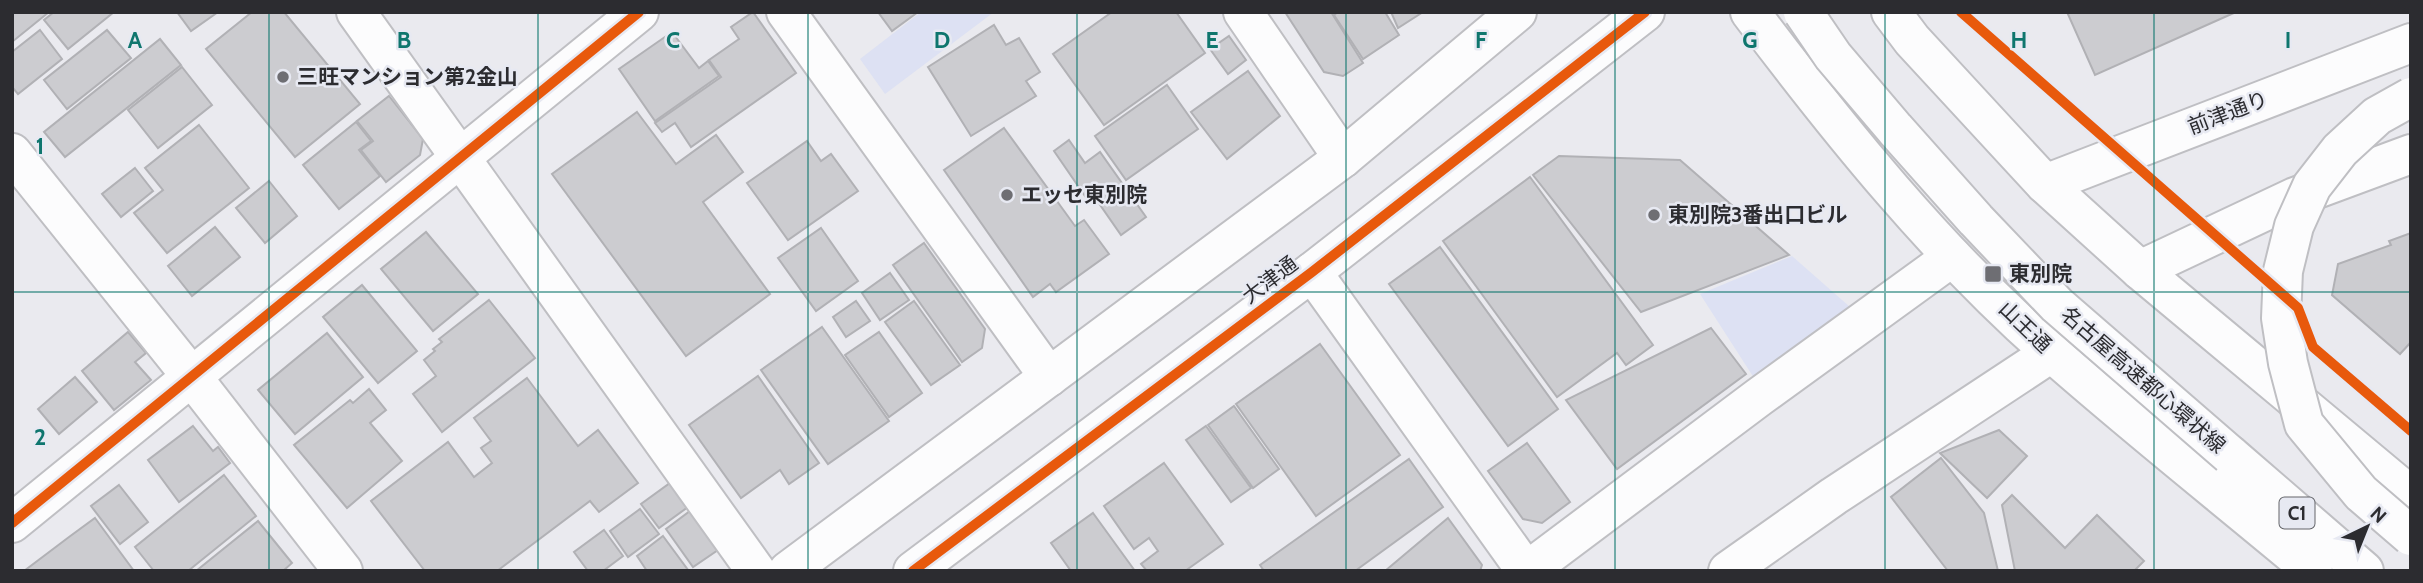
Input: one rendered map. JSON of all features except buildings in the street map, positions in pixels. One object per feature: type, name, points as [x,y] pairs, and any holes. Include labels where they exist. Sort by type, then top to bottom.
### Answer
[{"type":"main road","points":[[356,12],[756,571]]},
{"type":"main road","points":[[12,523],[462,159],[639,12]]},
{"type":"main road","points":[[786,12],[1049,377]]},
{"type":"main road","points":[[1243,12],[1343,158]]},
{"type":"main road","points":[[788,571],[1343,158],[1517,12]]},
{"type":"main road","name":"大津通","points":[[913,571],[1312,272],[1645,12]]},
{"type":"main road","name":"山王通","points":[[1750,12],[1822,108],[1952,257],[2051,353],[2311,570]]},
{"type":"main road","name":"名古屋高速都心環状線","points":[[1803,12],[1833,56],[1895,129],[2057,305],[2364,571]]},
{"type":"main road","points":[[1891,12],[1912,40],[2045,184],[2140,270],[2411,496]]},
{"type":"main road","name":"前津通り","points":[[2045,184],[2411,43]]},
{"type":"main road","points":[[2411,97],[2377,116],[2340,150],[2312,186],[2294,226],[2283,271],[2281,318],[2288,363],[2304,424],[2361,493],[2411,536]]},
{"type":"main road","points":[[12,153],[343,571]]},
{"type":"main road","points":[[2140,270],[2295,197],[2411,154]]},
{"type":"main road","points":[[1312,272],[1526,571],[1952,257]]},
{"type":"main road","points":[[1728,571],[1834,496],[2051,353]]},
{"type":"shaded area","points":[[921,12],[994,12],[885,94],[860,59]]},
{"type":"shaded area","points":[[1792,256],[1858,314],[1754,378],[1700,294]]},
{"type":"cycle path","points":[[12,523],[639,12]]},
{"type":"cycle path","points":[[913,571],[1312,272],[1645,12]]},
{"type":"cycle path","points":[[1961,12],[2298,308],[2313,347],[2411,431]]},
{"type":"place","name":"三旺マンション第2金山","points":[[283,77]]},
{"type":"place","name":"エッセ東別院","points":[[1007,195]]},
{"type":"place","name":"東別院3番出口ビル","points":[[1654,215]]},
{"type":"place","name":"東別院","points":[[1993,274]]}]
